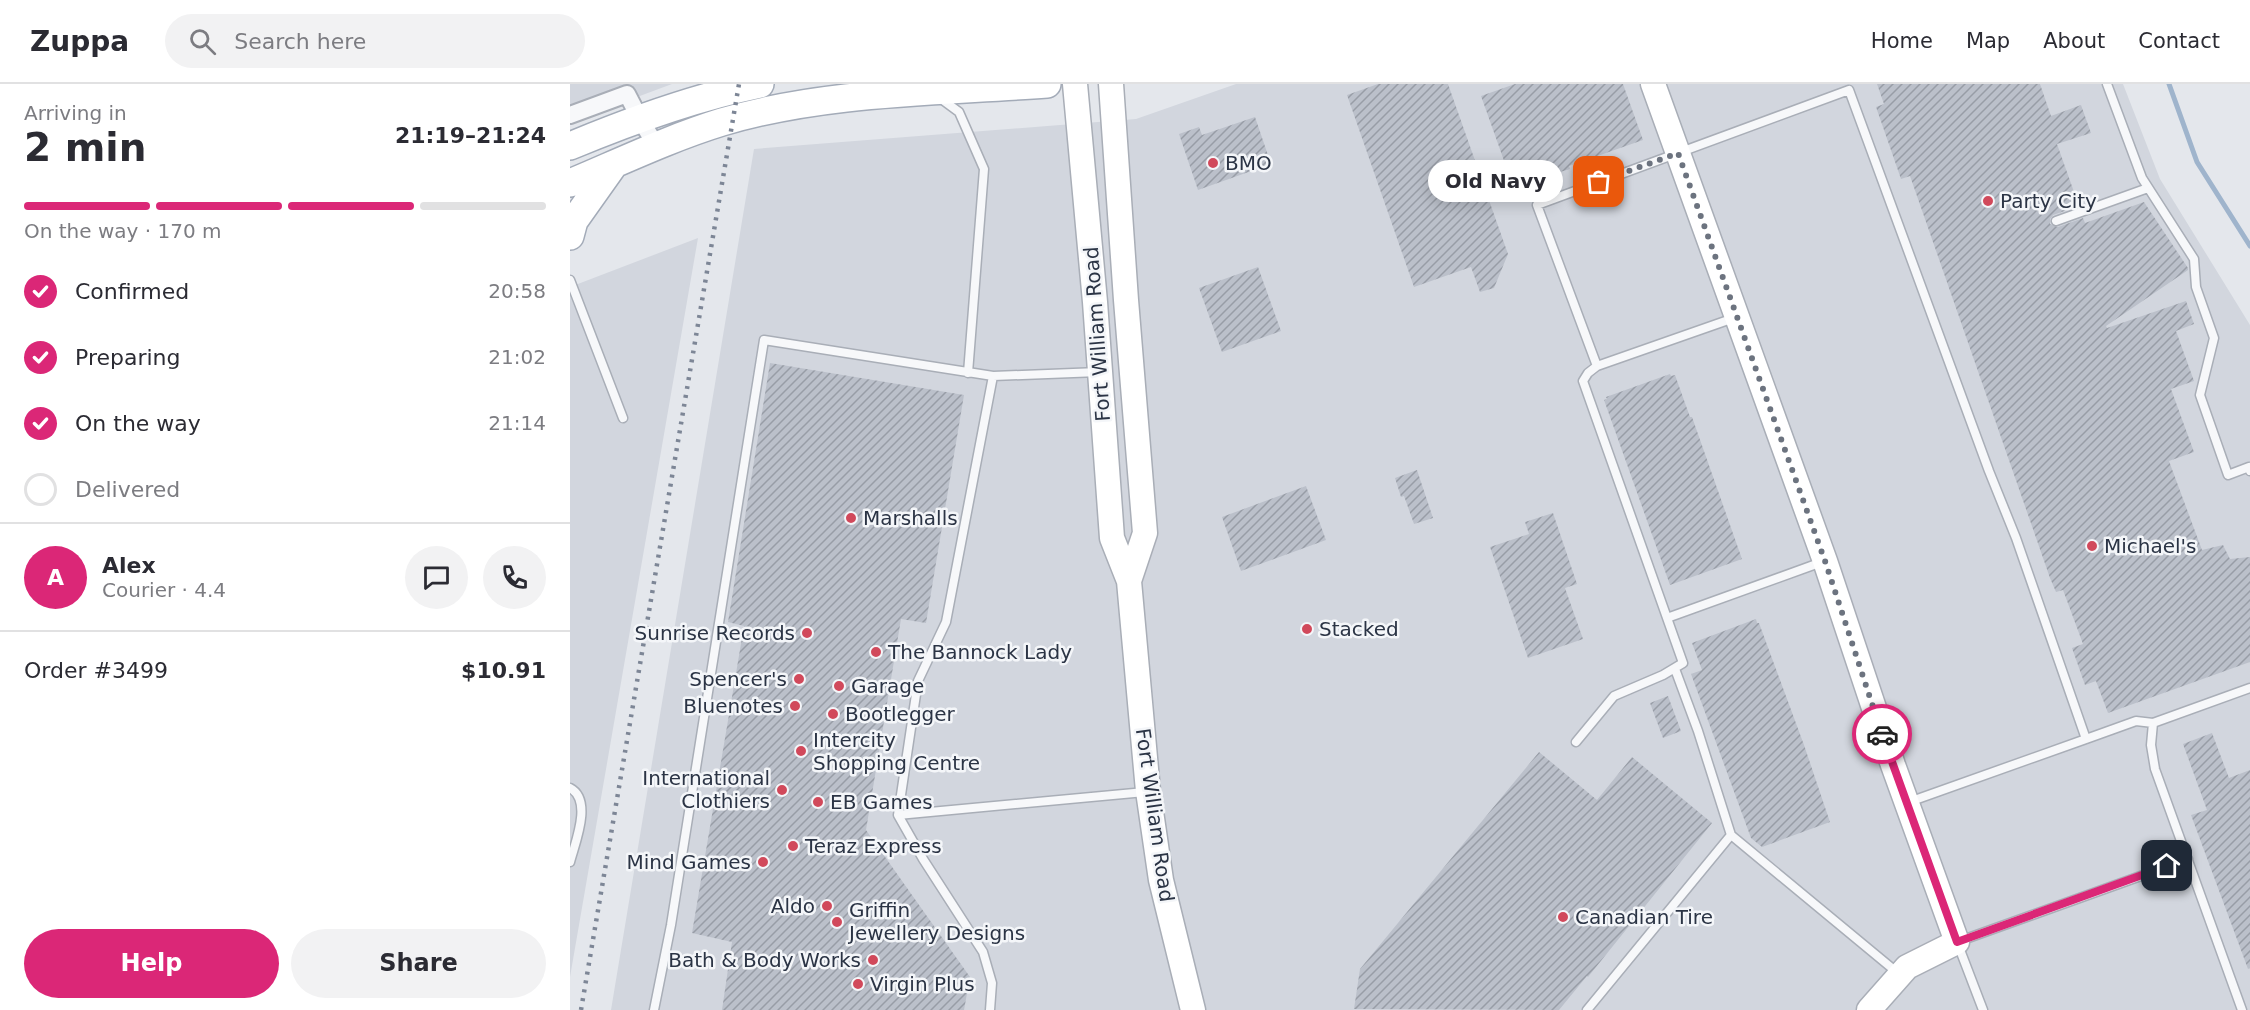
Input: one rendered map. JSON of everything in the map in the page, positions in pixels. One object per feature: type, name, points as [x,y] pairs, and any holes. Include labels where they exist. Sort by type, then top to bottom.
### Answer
[{"type":"main road","points":[[570,146],[640,119],[739,88],[760,84]]},
{"type":"main road","points":[[570,183],[722,122],[778,109],[874,95],[1047,84]]},
{"type":"main road","name":"Fort William Road","points":[[1075,84],[1112,538],[1129,581],[1148,791],[1161,880],[1193,1010]]},
{"type":"main road","name":"Fort William Road","points":[[1111,84],[1145,533],[1129,581]]},
{"type":"main road","points":[[1653,84],[1825,561],[1906,803],[1957,942],[1916,962],[1900,974],[1869,1010]]},
{"type":"main road","points":[[570,236],[574,221],[613,165]]},
{"type":"street","points":[[570,115],[627,94],[657,147]]},
{"type":"lane","points":[[2107,84],[2142,178],[2194,259],[2196,287],[2214,338],[2200,395],[2228,475],[2249,467],[2250,471]]},
{"type":"lane","points":[[1597,366],[1537,204],[1851,87],[1989,471],[2016,538],[2086,739]]},
{"type":"lane","points":[[933,92],[959,112],[984,169],[968,373]]},
{"type":"lane","points":[[2056,221],[2148,188]]},
{"type":"lane","points":[[570,280],[623,418]]},
{"type":"lane","points":[[1576,742],[1614,696],[1675,669],[1683,663],[1583,381],[1588,373],[1597,366],[1737,317]]},
{"type":"lane","points":[[654,1010],[671,925],[764,340],[993,376],[1099,372]]},
{"type":"lane","points":[[990,1010],[993,983],[984,952],[923,860],[898,815],[918,681],[946,622],[993,376]]},
{"type":"lane","points":[[1667,618],[1825,561]]},
{"type":"lane","points":[[1675,669],[1698,731],[1731,835],[1900,974]]},
{"type":"lane","points":[[1906,803],[2136,722],[2153,723],[2250,688]]},
{"type":"lane","points":[[2153,723],[2151,745],[2155,769],[2242,1010]]},
{"type":"lane","points":[[570,788],[575,790],[580,801],[582,820],[570,862]]},
{"type":"lane","points":[[898,815],[1148,791]]},
{"type":"lane","points":[[1587,1010],[1731,835]]},
{"type":"lane","points":[[1983,1010],[1957,942],[2188,859]]},
{"type":"shaded area","points":[[570,84],[672,84],[570,122]]},
{"type":"shaded area","points":[[1236,84],[2123,84],[2160,179],[2250,325],[2250,1010],[611,1010],[754,149],[1136,119]]},
{"type":"shaded area","points":[[698,238],[570,977],[570,287]]},
{"type":"building","points":[[1378,84],[1448,84],[1508,254],[1494,288],[1480,292],[1471,267],[1414,287],[1347,95]]},
{"type":"building","points":[[1515,84],[1623,84],[1643,140],[1569,166],[1570,169],[1560,172],[1562,179],[1530,191],[1527,184],[1513,186],[1481,96]]},
{"type":"building","points":[[1877,84],[2040,84],[2051,116],[2081,105],[2091,133],[2057,144],[2079,206],[2053,215],[2050,224],[2058,227],[2083,218],[2085,223],[2144,202],[2188,268],[2106,326],[2107,328],[2186,301],[2194,324],[2176,331],[2194,381],[2171,389],[2194,452],[2169,461],[2202,550],[2223,545],[2230,559],[2250,557],[2250,662],[2108,713],[2096,681],[2085,685],[2072,648],[2083,644],[2063,590],[2056,592],[2050,578],[1910,176],[1901,179],[1876,107],[1884,104]]},
{"type":"building","points":[[1255,117],[1271,164],[1198,190],[1179,134],[1199,127],[1202,135]]},
{"type":"building","points":[[1258,267],[1281,331],[1222,352],[1199,288]]},
{"type":"building","name":"Intercity Shopping Centre","points":[[770,363],[964,395],[926,623],[901,619],[866,830],[970,977],[964,1010],[722,1010],[732,942],[692,933],[744,626],[728,622]]},
{"type":"building","points":[[1670,374],[1675,375],[1690,417],[1692,417],[1742,559],[1670,585],[1604,400],[1607,399],[1606,397]]},
{"type":"building","points":[[1417,470],[1433,518],[1414,524],[1395,478]]},
{"type":"building","points":[[1306,486],[1326,540],[1241,571],[1222,517]]},
{"type":"building","points":[[1553,513],[1577,584],[1565,588],[1583,639],[1528,658],[1490,547],[1529,534],[1525,522]]},
{"type":"building","points":[[1756,619],[1804,745],[1830,822],[1762,847],[1751,838],[1691,674],[1702,670],[1692,643]]},
{"type":"building","points":[[1668,696],[1681,731],[1663,738],[1650,703]]},
{"type":"building","points":[[2212,733],[2229,778],[2250,770],[2250,968],[2248,969],[2191,815],[2207,810],[2183,744]]},
{"type":"building","points":[[1539,752],[1597,800],[1632,757],[1712,823],[1559,1010],[1354,1009],[1360,969]]},
{"type":"waterway","points":[[2169,84],[2197,162],[2250,246]]},
{"type":"railway","points":[[581,1010],[739,84]]},
{"type":"way so far","points":[[1599,182],[1678,153],[1825,561],[1882,734]]},
{"type":"place","name":"BMO","points":[[1213,163]]},
{"type":"place","name":"Old Navy","points":[[1599,182]]},
{"type":"place","name":"Party City","points":[[1988,201]]},
{"type":"place","name":"Marshalls","points":[[851,518]]},
{"type":"place","name":"Michael's","points":[[2092,546]]},
{"type":"place","name":"Stacked","points":[[1307,629]]},
{"type":"place","name":"Sunrise Records","points":[[807,633]]},
{"type":"place","name":"The Bannock Lady","points":[[876,652]]},
{"type":"place","name":"Spencer's","points":[[799,679]]},
{"type":"place","name":"Garage","points":[[839,686]]},
{"type":"place","name":"Bluenotes","points":[[795,706]]},
{"type":"place","name":"Bootlegger","points":[[833,714]]},
{"type":"place","name":"Intercity Shopping Centre","points":[[801,751]]},
{"type":"place","name":"International Clothiers","points":[[782,790]]},
{"type":"place","name":"EB Games","points":[[818,802]]},
{"type":"place","name":"Teraz Express","points":[[793,846]]},
{"type":"place","name":"Mind Games","points":[[763,862]]},
{"type":"place","name":"Aldo","points":[[827,906]]},
{"type":"place","name":"Canadian Tire","points":[[1563,917]]},
{"type":"place","name":"Griffin Jewellery Designs","points":[[837,922]]},
{"type":"place","name":"Bath & Body Works","points":[[873,960]]},
{"type":"place","name":"Virgin Plus","points":[[858,984]]},
{"type":"route","points":[[1882,734],[1957,942],[2167,866]]}]
